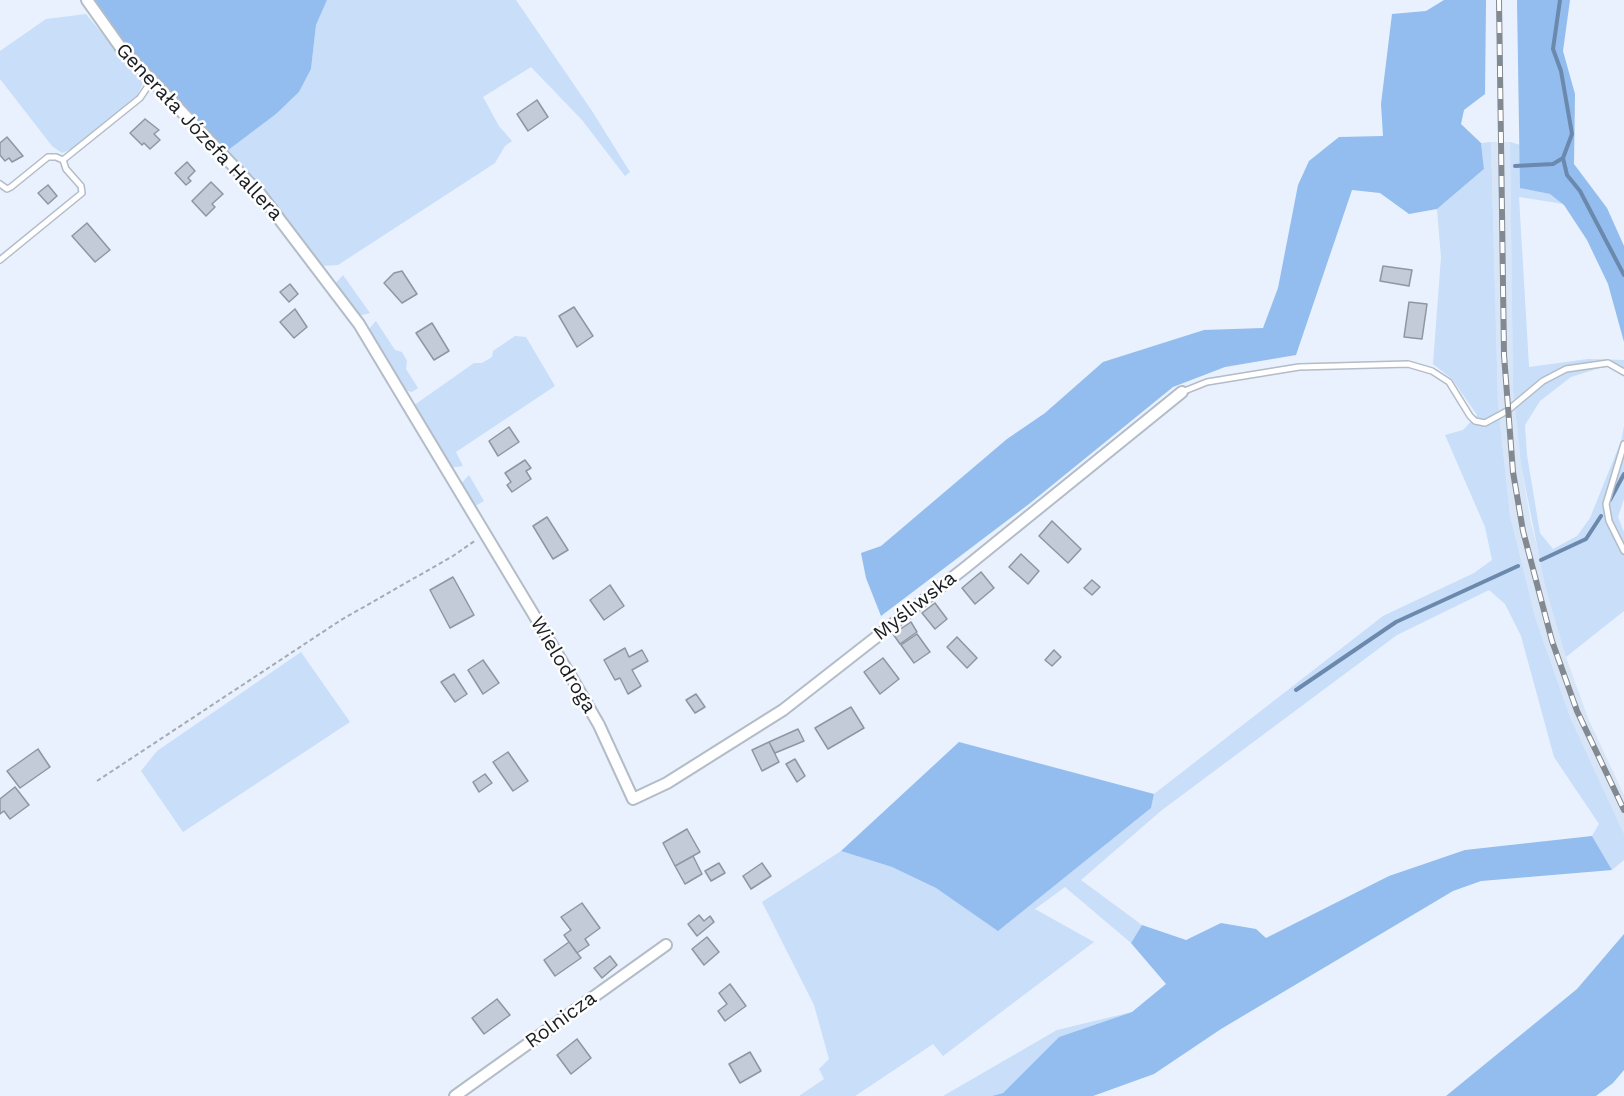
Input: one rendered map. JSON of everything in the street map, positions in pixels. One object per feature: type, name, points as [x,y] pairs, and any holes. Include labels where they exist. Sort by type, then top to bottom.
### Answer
[{"type":"street","name":"Generała Józefa Hallera","points":[[87,0],[107,32],[261,195],[326,279],[359,324],[484,535]]},
{"type":"street","name":"Myśliwska","points":[[633,798],[667,783],[783,710],[1182,393]]},
{"type":"street","name":"Wielodroga","points":[[484,535],[594,716],[633,798]]},
{"type":"street","name":"Rolnicza","points":[[455,1096],[666,945]]},
{"type":"lane","points":[[63,160],[140,98],[152,80]]},
{"type":"lane","points":[[0,184],[7,189],[48,158],[56,157],[63,160],[66,169],[81,186],[82,193],[0,260]]},
{"type":"lane","points":[[1182,393],[1207,382],[1299,367],[1408,364],[1432,371],[1449,382],[1470,416],[1475,421],[1485,423],[1507,411],[1543,381],[1566,369],[1608,363],[1624,372]]},
{"type":"lane","points":[[1624,444],[1606,504],[1609,520],[1624,551]]},
{"type":"path","points":[[97,781],[341,620],[453,556],[484,535]]},
{"type":"shaded area","points":[[94,0],[327,0],[316,25],[311,69],[299,92],[276,114],[227,151],[126,45]]},
{"type":"shaded area","points":[[327,0],[516,0],[592,111],[630,172],[625,176],[582,120],[531,67],[483,97],[499,126],[512,141],[505,146],[495,163],[338,265],[322,266],[227,151],[276,114],[299,92],[311,69],[316,25]]},
{"type":"shaded area","points":[[1444,0],[1486,0],[1485,94],[1464,110],[1461,124],[1481,143],[1484,169],[1437,209],[1409,214],[1380,193],[1352,190],[1296,355],[1225,367],[1173,387],[1029,504],[881,616],[866,578],[861,553],[881,546],[1007,439],[1045,413],[1103,362],[1204,330],[1263,328],[1278,288],[1298,185],[1309,161],[1339,137],[1383,136],[1381,104],[1392,14],[1426,11]]},
{"type":"shaded area","points":[[1517,0],[1570,0],[1563,51],[1575,94],[1574,164],[1607,208],[1624,246],[1624,342],[1608,284],[1587,240],[1564,205],[1550,194],[1520,188]]},
{"type":"shaded area","points":[[86,14],[143,83],[137,96],[76,147],[62,153],[52,146],[0,79],[0,51],[46,19]]},
{"type":"shaded area","points":[[1491,142],[1510,142],[1513,388],[1521,465],[1531,523],[1566,657],[1588,718],[1624,795],[1624,834],[1570,717],[1535,617],[1510,515],[1498,404]]},
{"type":"shaded area","points":[[1491,142],[1498,404],[1510,515],[1535,617],[1570,717],[1624,834],[1624,860],[1612,870],[1592,836],[1599,824],[1554,757],[1521,636],[1505,604],[1489,590],[1397,635],[1162,810],[1081,880],[1142,925],[1131,943],[1065,887],[1035,909],[1094,942],[943,1056],[933,1044],[855,1096],[799,1096],[824,1079],[819,1069],[829,1059],[814,1005],[762,902],[841,851],[892,867],[936,888],[998,930],[1151,808],[1154,794],[1383,616],[1474,573],[1492,560],[1485,527],[1445,435],[1463,430],[1477,415],[1452,379],[1433,364],[1441,257],[1437,209],[1484,169],[1481,143]]},
{"type":"shaded area","points":[[1510,142],[1520,145],[1521,188],[1550,194],[1564,204],[1519,197],[1529,367],[1588,359],[1624,360],[1624,377],[1606,366],[1571,377],[1540,401],[1525,425],[1527,455],[1540,533],[1553,549],[1577,536],[1590,518],[1621,441],[1624,426],[1624,499],[1618,517],[1624,532],[1624,611],[1566,657],[1545,585],[1521,465],[1513,388]]},
{"type":"shaded area","points":[[343,275],[370,313],[358,316],[335,284]]},
{"type":"shaded area","points":[[376,321],[395,350],[402,352],[407,361],[406,369],[418,388],[412,392],[405,390],[368,330]]},
{"type":"shaded area","points":[[515,336],[526,337],[555,386],[456,452],[463,466],[449,468],[413,406],[474,363],[482,363],[492,357],[493,351]]},
{"type":"shaded area","points":[[469,475],[484,501],[477,505],[470,504],[459,486]]},
{"type":"shaded area","points":[[301,652],[350,722],[183,832],[141,771],[157,751]]},
{"type":"shaded area","points":[[959,742],[1154,794],[1151,808],[998,931],[936,888],[892,867],[841,851]]},
{"type":"shaded area","points":[[1592,836],[1612,870],[1481,881],[1453,891],[1221,1029],[1154,1074],[1093,1096],[992,1096],[1003,1093],[1059,1037],[1132,1012],[1166,984],[1131,943],[1142,925],[1186,940],[1221,923],[1256,929],[1266,938],[1389,876],[1465,850]]},
{"type":"shaded area","points":[[1624,934],[1624,1070],[1613,1083],[1596,1096],[1446,1096],[1577,989]]},
{"type":"shaded area","points":[[1132,1012],[1059,1037],[1003,1093],[992,1096],[943,1096],[1057,1030]]},
{"type":"building","points":[[537,100],[548,117],[528,131],[517,114]]},
{"type":"building","points":[[145,119],[159,130],[154,134],[160,140],[150,149],[144,143],[142,145],[130,133]]},
{"type":"building","points":[[7,137],[23,156],[12,162],[9,158],[5,161],[0,155],[0,143]]},
{"type":"building","points":[[187,162],[195,171],[188,178],[191,181],[186,185],[175,173]]},
{"type":"building","points":[[211,182],[223,194],[212,204],[215,207],[206,216],[192,201]]},
{"type":"building","points":[[48,185],[57,196],[48,204],[38,193]]},
{"type":"building","points":[[87,223],[110,250],[95,262],[72,236]]},
{"type":"building","points":[[1383,266],[1412,270],[1409,286],[1380,281]]},
{"type":"building","points":[[402,271],[417,294],[402,303],[384,283],[394,273]]},
{"type":"building","points":[[290,284],[298,294],[289,302],[280,292]]},
{"type":"building","points":[[1409,302],[1427,304],[1422,339],[1404,337]]},
{"type":"building","points":[[574,307],[593,336],[577,347],[559,316]]},
{"type":"building","points":[[295,309],[307,327],[294,338],[280,322]]},
{"type":"building","points":[[432,323],[449,351],[434,360],[416,333]]},
{"type":"building","points":[[509,427],[519,442],[498,456],[489,441]]},
{"type":"building","points":[[525,460],[531,468],[526,471],[531,479],[512,492],[507,485],[511,482],[505,473]]},
{"type":"building","points":[[547,517],[568,550],[553,559],[533,526]]},
{"type":"building","points":[[1052,521],[1081,549],[1068,563],[1039,536]]},
{"type":"building","points":[[1021,554],[1039,571],[1028,584],[1009,567]]},
{"type":"building","points":[[981,572],[994,588],[975,604],[962,588]]},
{"type":"building","points":[[453,577],[474,615],[450,628],[430,590]]},
{"type":"building","points":[[1092,580],[1100,587],[1092,595],[1084,588]]},
{"type":"building","points":[[610,585],[624,606],[604,620],[590,600]]},
{"type":"building","points":[[935,603],[947,619],[935,629],[922,613]]},
{"type":"building","points":[[911,622],[917,632],[900,644],[893,634]]},
{"type":"building","points":[[917,634],[930,652],[914,663],[901,645]]},
{"type":"building","points":[[957,637],[977,658],[967,668],[947,647]]},
{"type":"building","points":[[625,648],[629,657],[642,650],[648,661],[632,670],[641,686],[628,694],[620,678],[615,680],[604,660]]},
{"type":"building","points":[[1054,650],[1061,657],[1052,666],[1045,660]]},
{"type":"building","points":[[883,658],[899,679],[880,694],[864,672]]},
{"type":"building","points":[[483,660],[499,683],[483,694],[468,670]]},
{"type":"building","points":[[454,674],[467,694],[455,702],[441,682]]},
{"type":"building","points":[[696,694],[705,707],[695,713],[686,700]]},
{"type":"building","points":[[851,707],[864,728],[828,749],[815,728]]},
{"type":"building","points":[[798,729],[804,741],[775,753],[769,742]]},
{"type":"building","points":[[769,742],[779,762],[762,771],[752,750]]},
{"type":"building","points":[[38,749],[50,767],[20,788],[7,771]]},
{"type":"building","points":[[508,752],[528,781],[513,791],[493,762]]},
{"type":"building","points":[[795,759],[805,776],[797,782],[786,764]]},
{"type":"building","points":[[485,774],[492,783],[479,792],[473,782]]},
{"type":"building","points":[[15,787],[29,805],[10,819],[4,811],[0,814],[0,799]]},
{"type":"building","points":[[687,829],[700,852],[675,866],[663,843]]},
{"type":"building","points":[[693,856],[702,874],[685,884],[675,866]]},
{"type":"building","points":[[719,863],[725,873],[711,881],[705,871]]},
{"type":"building","points":[[762,863],[771,876],[751,889],[743,876]]},
{"type":"building","points":[[582,903],[600,928],[585,939],[589,945],[577,953],[564,935],[571,930],[561,917]]},
{"type":"building","points":[[699,915],[704,921],[710,916],[714,922],[697,936],[688,924]]},
{"type":"building","points":[[707,937],[719,952],[704,965],[692,949]]},
{"type":"building","points":[[569,942],[581,958],[555,976],[544,960]]},
{"type":"building","points":[[610,956],[617,965],[602,978],[594,968]]},
{"type":"building","points":[[730,984],[746,1006],[725,1021],[718,1011],[727,1004],[719,993]]},
{"type":"building","points":[[497,999],[510,1015],[484,1034],[472,1018]]},
{"type":"building","points":[[577,1039],[591,1058],[571,1074],[557,1055]]},
{"type":"building","points":[[750,1052],[761,1071],[740,1083],[729,1064]]},
{"type":"waterway","points":[[1560,0],[1553,49],[1561,71],[1572,134],[1563,158],[1567,175],[1580,191],[1624,275]]},
{"type":"waterway","points":[[1515,166],[1553,164],[1563,158]]},
{"type":"waterway","points":[[1610,500],[1624,474]]},
{"type":"waterway","points":[[1541,560],[1586,539],[1601,516]]},
{"type":"waterway","points":[[1296,690],[1396,622],[1518,566]]},
{"type":"railway","points":[[1499,0],[1504,355],[1513,472],[1523,531],[1552,641],[1577,711],[1624,810]]}]
